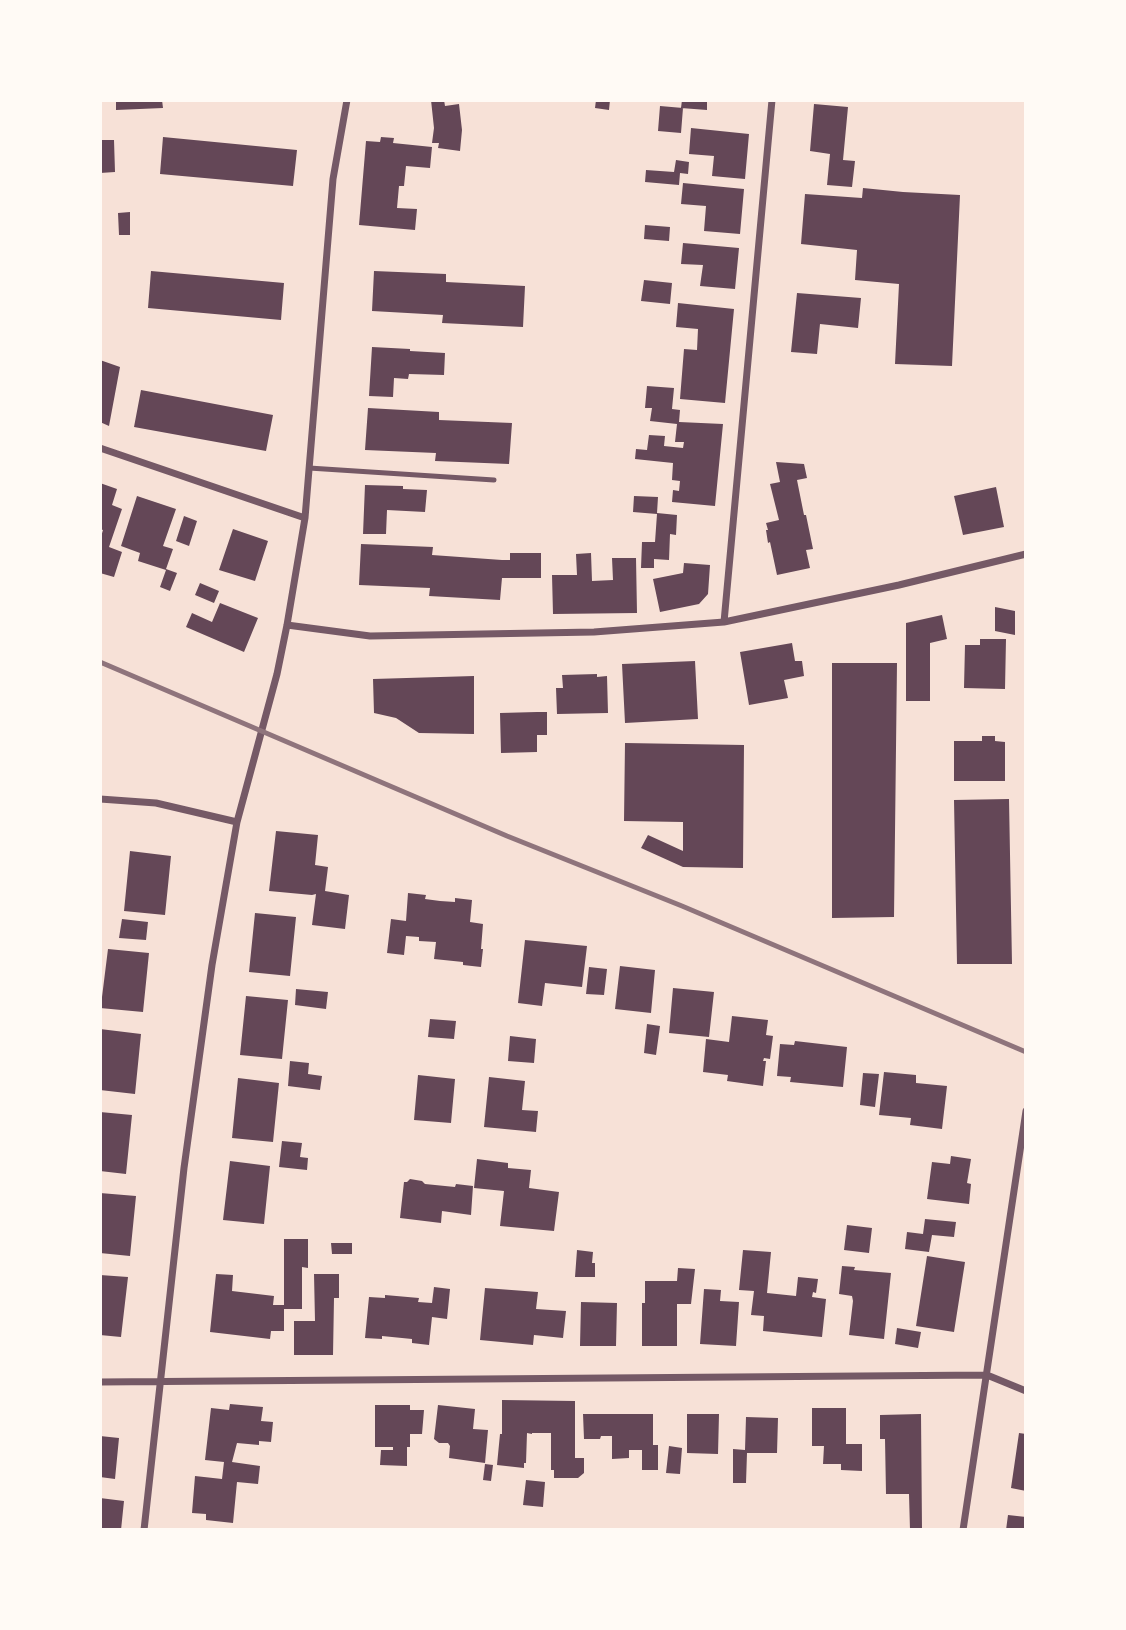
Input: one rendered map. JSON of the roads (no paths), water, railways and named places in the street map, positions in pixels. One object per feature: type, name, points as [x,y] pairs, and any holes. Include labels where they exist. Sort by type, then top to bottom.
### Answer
[{"type":"street","points":[[144,1530],[195,1080],[212,965],[237,822],[277,674],[305,518],[333,178],[347,100]]},
{"type":"street","points":[[723,622],[772,100]]},
{"type":"street","points":[[100,449],[305,518]]},
{"type":"street","points":[[287,625],[370,636],[594,632],[723,622],[899,585],[1026,554]]},
{"type":"street","points":[[100,799],[156,803],[237,822]]},
{"type":"street","points":[[963,1530],[1026,1111]]},
{"type":"street","points":[[100,1382],[987,1375],[1026,1391]]},
{"type":"lane","points":[[309,468],[494,480]]},
{"type":"railway","points":[[100,662],[507,836],[682,906],[1026,1052]]}]
